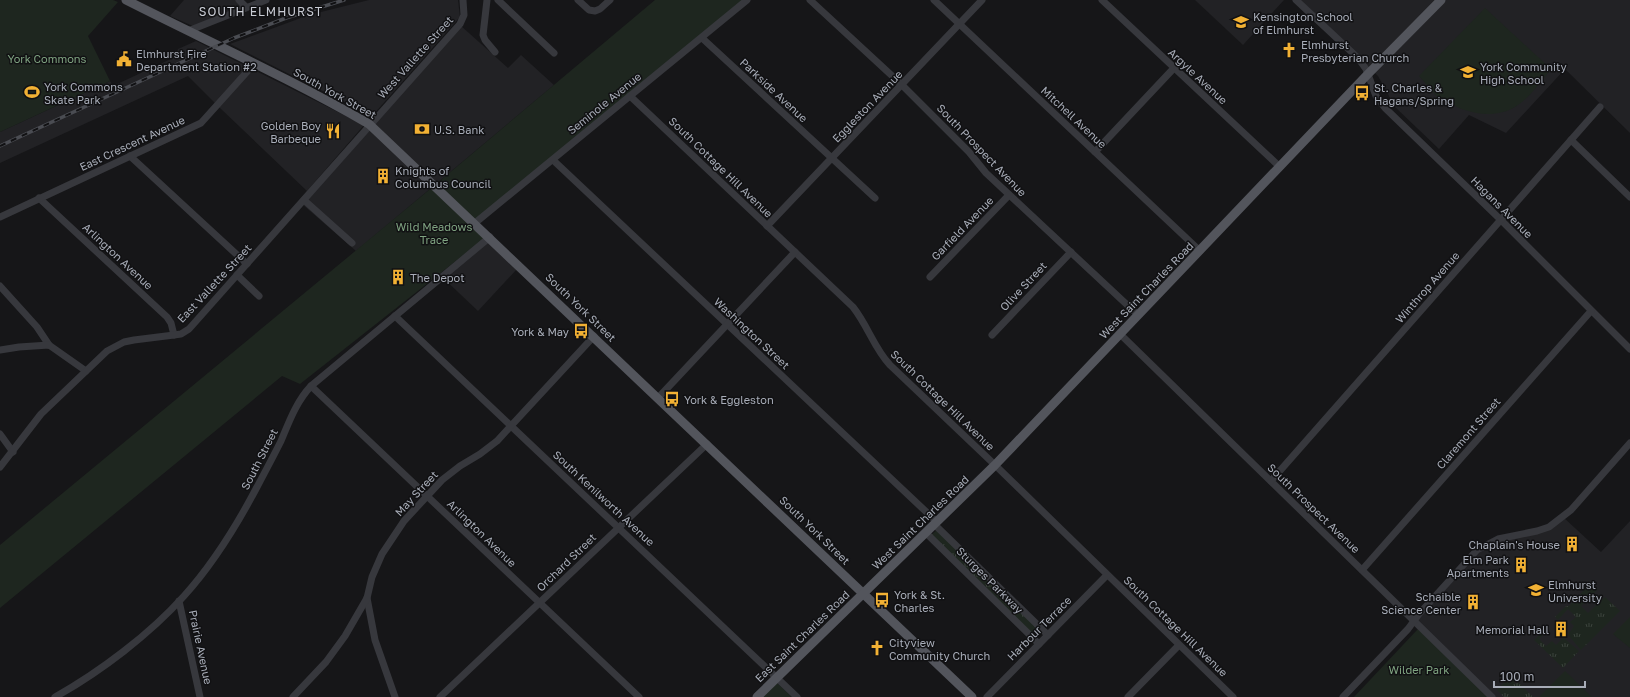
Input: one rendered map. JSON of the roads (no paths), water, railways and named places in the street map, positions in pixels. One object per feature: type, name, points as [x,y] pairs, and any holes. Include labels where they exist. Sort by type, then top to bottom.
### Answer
[{"type":"main road","name":"South York Street","points":[[126,0],[219,45],[370,124],[972,697]]},
{"type":"main road","name":"West Saint Charles Road","points":[[864,593],[995,465],[1367,75],[1441,0]]},
{"type":"main road","name":"East Saint Charles Road","points":[[757,697],[864,593]]},
{"type":"street","points":[[238,0],[246,7]]},
{"type":"street","points":[[188,31],[266,0]]},
{"type":"street","name":"West Vallette Street","points":[[370,124],[460,24],[464,15],[463,0]]},
{"type":"street","points":[[487,0],[483,35],[485,40],[495,52]]},
{"type":"street","points":[[498,0],[554,53]]},
{"type":"street","points":[[578,0],[589,10],[595,12],[610,0]]},
{"type":"street","name":"Seminole Avenue","points":[[475,223],[747,0]]},
{"type":"street","name":"South Prospect Avenue","points":[[810,0],[902,85],[969,152],[986,173],[1138,315]]},
{"type":"street","name":"Mitchell Avenue","points":[[934,0],[1200,251]]},
{"type":"street","name":"Eggleston Avenue","points":[[767,226],[982,0]]},
{"type":"street","name":"Argyle Avenue","points":[[1102,0],[1280,167]]},
{"type":"street","name":"Hagans Avenue","points":[[1296,0],[1358,58],[1366,69],[1376,96],[1385,108],[1501,220],[1630,349]]},
{"type":"street","name":"Parkside Avenue","points":[[702,38],[875,198]]},
{"type":"street","name":"East Crescent Avenue","points":[[0,217],[204,121],[254,64]]},
{"type":"street","points":[[1095,152],[1174,68]]},
{"type":"street","name":"South Cottage Hill Avenue","points":[[630,96],[854,308],[864,322],[879,352],[890,365],[1233,697]]},
{"type":"street","name":"Winthrop Avenue","points":[[1271,481],[1600,107]]},
{"type":"street","name":"East Vallette Street","points":[[0,467],[42,414],[107,351],[124,342],[174,336],[189,329],[370,124]]},
{"type":"street","points":[[1571,140],[1630,198]]},
{"type":"street","points":[[130,156],[247,264]]},
{"type":"street","name":"Washington Street","points":[[552,160],[727,324],[935,523]]},
{"type":"street","name":"Garfield Avenue","points":[[930,277],[1009,195]]},
{"type":"street","name":"Arlington Avenue","points":[[39,198],[167,317],[171,323],[174,336]]},
{"type":"street","points":[[304,200],[352,243]]},
{"type":"street","name":"South Street","points":[[55,697],[112,660],[144,634],[179,601],[210,562],[244,511],[278,448],[301,396],[311,386],[490,237]]},
{"type":"street","points":[[658,398],[795,252]]},
{"type":"street","name":"Olive Street","points":[[992,335],[1070,252]]},
{"type":"street","points":[[237,276],[260,296]]},
{"type":"street","points":[[0,286],[37,326],[49,345],[86,371]]},
{"type":"street","name":"Claremont Street","points":[[1362,570],[1591,311]]},
{"type":"street","name":"South Kenilworth Avenue","points":[[395,316],[797,697]]},
{"type":"street","name":"South Prospect Avenue","points":[[1120,334],[1492,697]]},
{"type":"street","name":"May Street","points":[[293,697],[310,681],[333,653],[366,598],[372,577],[382,554],[404,521],[426,496],[450,473],[488,448],[511,426],[594,336]]},
{"type":"street","points":[[0,350],[49,345]]},
{"type":"street","name":"Arlington Avenue","points":[[311,386],[638,697]]},
{"type":"street","points":[[0,434],[13,452]]},
{"type":"street","points":[[1343,697],[1408,629],[1477,550],[1498,539],[1537,531],[1554,524],[1571,510],[1630,443]]},
{"type":"street","name":"Orchard Street","points":[[440,697],[707,444]]},
{"type":"street","name":"Sturges Parkway","points":[[935,523],[1048,635]]},
{"type":"street","name":"Sturges Parkway","points":[[926,532],[1039,644]]},
{"type":"street","name":"Harbour Terrace","points":[[987,697],[1107,575]]},
{"type":"street","points":[[366,598],[374,640],[395,697]]},
{"type":"street","name":"Prairie Avenue","points":[[179,601],[200,697]]},
{"type":"street","points":[[1128,697],[1179,645]]},
{"type":"railway","points":[[0,146],[234,38],[286,18],[344,0]]},
{"type":"place","name":"Kensington School of Elmhurst","points":[[1241,22]]},
{"type":"place","name":"Elmhurst Presbyterian Church","points":[[1289,50]]},
{"type":"place","name":"Elmhurst Fire Department Station #2","points":[[124,59]]},
{"type":"place","name":"York Community High School","points":[[1468,72]]},
{"type":"place","name":"York Commons Skate Park","points":[[32,92]]},
{"type":"place","name":"St. Charles & Hagans/Spring","points":[[1362,93]]},
{"type":"place","name":"U.S. Bank","points":[[422,129]]},
{"type":"place","name":"Golden Boy Barbeque","points":[[333,131]]},
{"type":"place","name":"Knights of Columbus Council","points":[[383,176]]},
{"type":"place","name":"The Depot","points":[[398,277]]},
{"type":"place","name":"York & May","points":[[581,331]]},
{"type":"place","name":"York & Eggleston","points":[[672,399]]},
{"type":"place","name":"Chaplain's House","points":[[1572,544]]},
{"type":"place","name":"Elm Park Apartments","points":[[1521,565]]},
{"type":"place","name":"Elmhurst University","points":[[1536,590]]},
{"type":"place","name":"York & St. Charles","points":[[882,600]]},
{"type":"place","name":"Schaible Science Center","points":[[1473,602]]},
{"type":"place","name":"Memorial Hall","points":[[1561,629]]},
{"type":"place","name":"Cityview Community Church","points":[[877,648]]},
{"type":"district","name":"SOUTH ELMHURST","points":[[261,11]]},
{"type":"park label","name":"York Commons","points":[[47,58]]},
{"type":"park label","name":"Wild Meadows Trace","points":[[434,232]]},
{"type":"park label","name":"Wilder Park","points":[[1419,669]]}]
